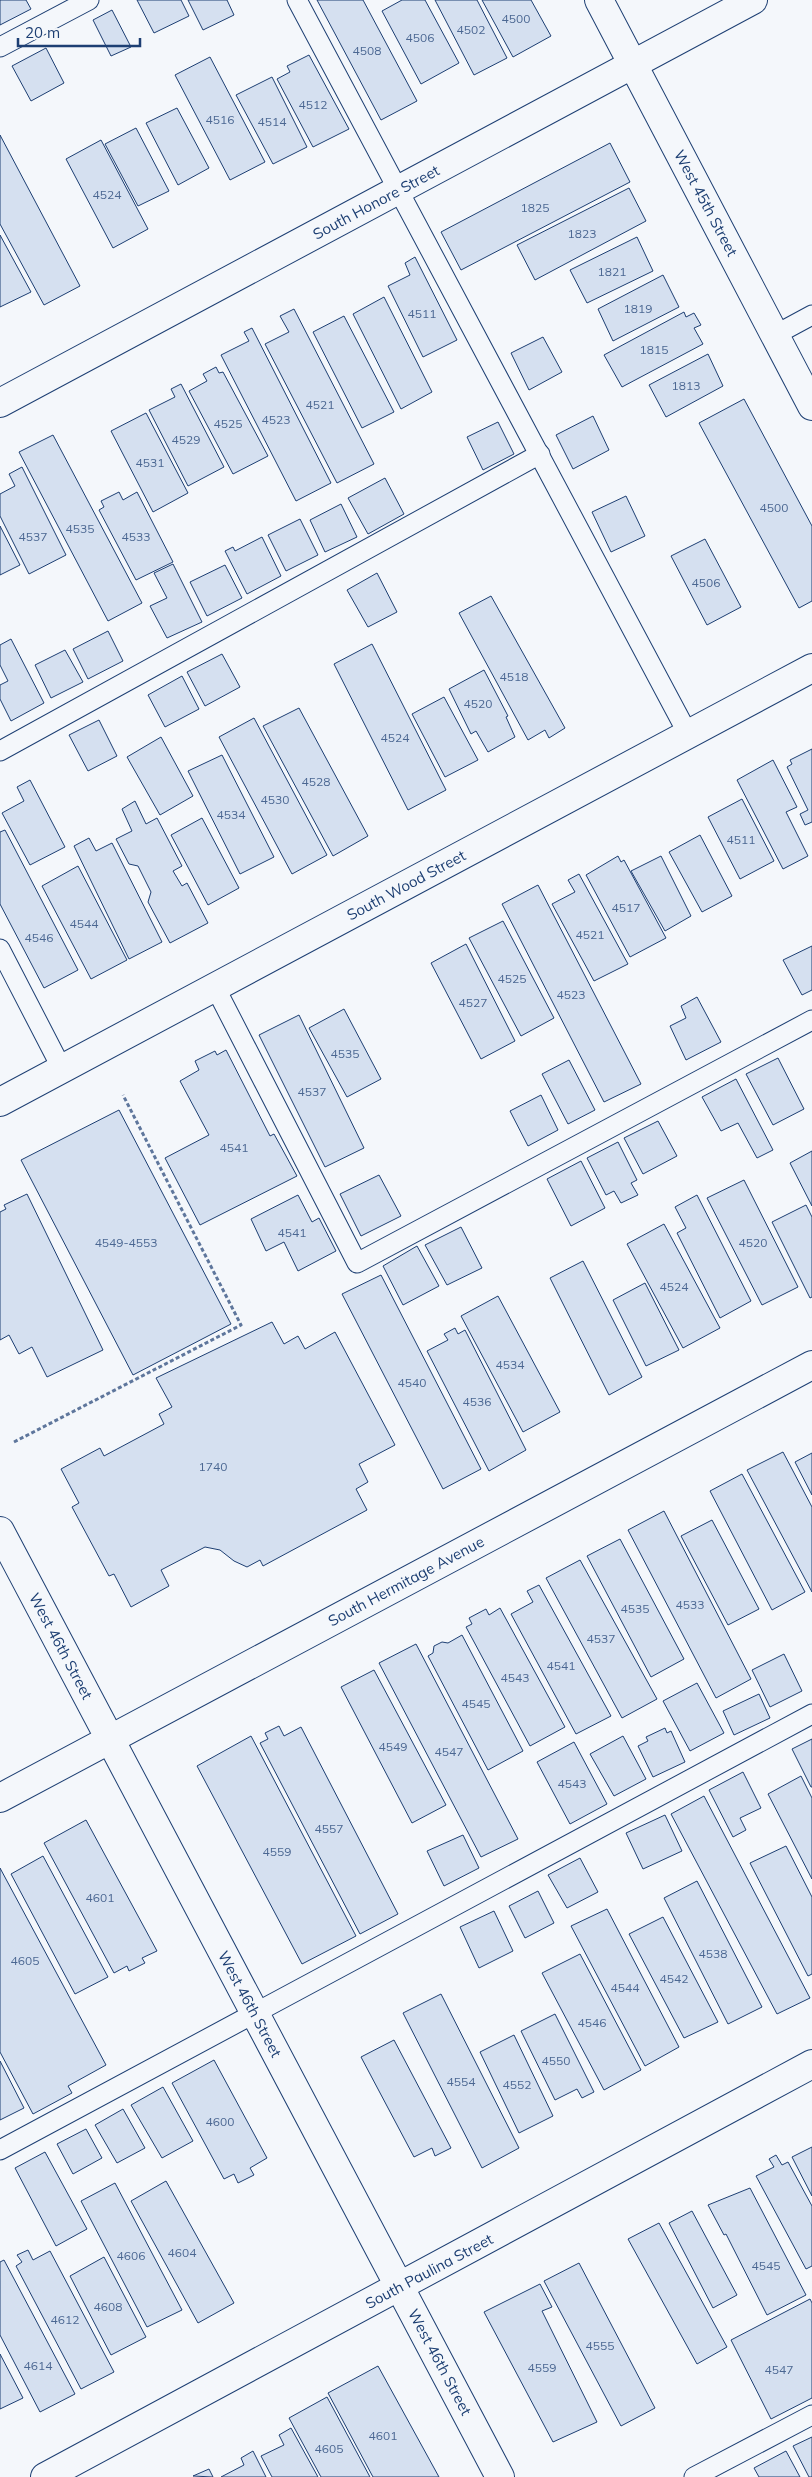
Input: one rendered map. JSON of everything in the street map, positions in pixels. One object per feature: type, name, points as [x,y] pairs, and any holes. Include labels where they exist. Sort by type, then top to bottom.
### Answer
[{"type":"street","name":"West 45th Street","points":[[599,0],[812,406]]},
{"type":"street","name":"South Honore Street","points":[[0,403],[753,0]]},
{"type":"street","name":"South Wood Street","points":[[0,1102],[812,668]]},
{"type":"street","name":"South Hermitage Avenue","points":[[0,1798],[812,1365]]},
{"type":"street","name":"West 46th Street","points":[[0,1531],[500,2477]]},
{"type":"street","name":"South Paulina Street","points":[[45,2477],[812,2064]]},
{"type":"lane","points":[[0,47],[89,0]]},
{"type":"lane","points":[[297,0],[688,734]]},
{"type":"lane","points":[[775,335],[812,315]]},
{"type":"lane","points":[[0,751],[540,454]]},
{"type":"lane","points":[[0,950],[62,1069]]},
{"type":"lane","points":[[215,987],[357,1263],[812,1020]]},
{"type":"lane","points":[[0,2150],[812,1714]]},
{"type":"lane","points":[[694,2477],[812,2414]]},
{"type":"path","points":[[14,1442],[241,1325],[123,1095]]},
{"type":"building","points":[[0,0],[26,0],[31,9],[0,25]]},
{"type":"building","points":[[137,0],[181,0],[189,16],[154,33]]},
{"type":"building","points":[[188,0],[227,0],[234,15],[203,30]]},
{"type":"building","points":[[317,0],[363,0],[417,101],[381,120]]},
{"type":"building","points":[[402,0],[425,0],[459,63],[421,84],[382,11]]},
{"type":"building","points":[[435,0],[477,0],[507,58],[474,75]]},
{"type":"building","points":[[482,0],[531,0],[551,36],[513,57]]},
{"type":"building","points":[[112,10],[131,47],[111,56],[93,20]]},
{"type":"building","points":[[46,48],[64,83],[31,101],[12,66]]},
{"type":"building","points":[[309,55],[349,129],[313,147],[277,79],[290,72],[287,66]]},
{"type":"building","points":[[210,57],[265,162],[230,180],[175,75]]},
{"type":"building","points":[[272,77],[307,147],[273,164],[236,95]]},
{"type":"building","points":[[177,108],[209,168],[178,185],[146,123]]},
{"type":"building","points":[[136,128],[169,191],[138,206],[105,144]]},
{"type":"building","points":[[0,135],[80,286],[44,305],[0,224]]},
{"type":"building","points":[[101,140],[148,229],[113,248],[66,159]]},
{"type":"building","points":[[610,143],[630,182],[461,270],[441,232]]},
{"type":"building","points":[[629,188],[646,221],[535,280],[517,245]]},
{"type":"building","points":[[0,235],[31,292],[0,307]]},
{"type":"building","points":[[637,237],[653,271],[587,303],[570,270]]},
{"type":"building","points":[[415,257],[457,340],[423,357],[388,286],[410,275],[405,263]]},
{"type":"building","points":[[663,275],[679,307],[613,341],[598,309]]},
{"type":"building","points":[[384,297],[432,392],[401,409],[353,314]]},
{"type":"building","points":[[294,309],[374,464],[337,483],[265,344],[289,332],[280,316]]},
{"type":"building","points":[[684,312],[686,317],[694,313],[701,325],[694,328],[703,344],[622,387],[604,355]]},
{"type":"building","points":[[344,316],[394,412],[362,428],[313,332]]},
{"type":"building","points":[[252,328],[331,483],[296,501],[221,355],[249,341],[244,332]]},
{"type":"building","points":[[543,337],[562,372],[529,390],[511,353]]},
{"type":"building","points":[[708,354],[723,386],[666,417],[649,385]]},
{"type":"building","points":[[216,367],[219,373],[223,372],[268,456],[233,474],[189,391],[207,381],[203,374]]},
{"type":"building","points":[[181,384],[224,467],[188,486],[149,410],[175,397],[171,389]]},
{"type":"building","points":[[744,399],[812,526],[812,601],[799,608],[699,423]]},
{"type":"building","points":[[146,413],[188,493],[153,512],[111,431]]},
{"type":"building","points":[[593,416],[609,450],[573,469],[556,435]]},
{"type":"building","points":[[498,422],[514,454],[483,470],[467,437]]},
{"type":"building","points":[[53,435],[142,603],[108,621],[19,452]]},
{"type":"building","points":[[22,467],[66,555],[29,574],[0,516],[0,494],[15,486],[9,474]]},
{"type":"building","points":[[385,478],[404,514],[368,534],[348,498]]},
{"type":"building","points":[[119,492],[123,500],[137,492],[173,562],[136,580],[99,510],[104,507],[101,501]]},
{"type":"building","points":[[626,496],[645,536],[611,552],[592,512]]},
{"type":"building","points":[[341,504],[357,537],[325,552],[310,520]]},
{"type":"building","points":[[300,519],[318,555],[286,571],[268,535]]},
{"type":"building","points":[[0,526],[20,565],[0,575]]},
{"type":"building","points":[[262,537],[281,576],[247,594],[225,551],[233,547],[235,551]]},
{"type":"building","points":[[705,539],[741,607],[707,625],[671,556]]},
{"type":"building","points":[[173,564],[202,622],[167,638],[150,606],[167,598],[154,573]]},
{"type":"building","points":[[225,565],[242,598],[207,616],[190,582]]},
{"type":"building","points":[[377,573],[397,612],[368,627],[347,590]]},
{"type":"building","points":[[491,596],[565,728],[549,738],[545,730],[528,740],[459,613]]},
{"type":"building","points":[[108,631],[123,661],[88,679],[73,649]]},
{"type":"building","points":[[11,639],[44,703],[11,721],[0,699],[0,685],[8,681],[0,665],[0,645]]},
{"type":"building","points":[[372,644],[446,790],[408,810],[334,664]]},
{"type":"building","points":[[65,650],[83,682],[51,698],[35,665]]},
{"type":"building","points":[[222,654],[240,687],[205,706],[187,672]]},
{"type":"building","points":[[484,670],[508,716],[506,717],[515,737],[488,752],[476,731],[471,734],[449,689]]},
{"type":"building","points":[[182,676],[199,709],[165,727],[148,695]]},
{"type":"building","points":[[444,697],[478,760],[445,777],[412,714]]},
{"type":"building","points":[[299,708],[368,836],[333,856],[263,726]]},
{"type":"building","points":[[254,718],[327,855],[292,874],[219,737]]},
{"type":"building","points":[[99,720],[117,756],[88,771],[69,735]]},
{"type":"building","points":[[161,737],[193,796],[160,815],[127,757]]},
{"type":"building","points":[[812,749],[812,822],[805,825],[800,814],[808,810],[787,767],[792,764],[790,760]]},
{"type":"building","points":[[222,755],[274,857],[240,874],[188,771]]},
{"type":"building","points":[[773,760],[797,807],[786,812],[808,856],[783,869],[737,780]]},
{"type":"building","points":[[30,780],[65,847],[30,865],[2,813],[24,801],[17,787]]},
{"type":"building","points":[[742,799],[774,861],[740,879],[708,817]]},
{"type":"building","points":[[135,801],[146,824],[157,818],[182,866],[173,871],[182,886],[187,883],[208,923],[170,943],[148,902],[151,892],[138,866],[129,864],[116,839],[132,831],[122,809]]},
{"type":"building","points":[[202,818],[239,888],[208,905],[171,835]]},
{"type":"building","points":[[5,830],[78,970],[44,988],[0,904],[0,832]]},
{"type":"building","points":[[700,835],[732,896],[702,912],[669,852]]},
{"type":"building","points":[[89,838],[96,851],[112,843],[162,942],[129,959],[74,846]]},
{"type":"building","points":[[618,856],[621,862],[624,860],[666,938],[630,957],[586,875]]},
{"type":"building","points":[[661,856],[691,916],[665,931],[631,871]]},
{"type":"building","points":[[78,866],[127,960],[91,979],[42,886]]},
{"type":"building","points":[[579,874],[628,964],[594,981],[552,904],[575,892],[568,880]]},
{"type":"building","points":[[538,885],[641,1084],[604,1102],[502,904]]},
{"type":"building","points":[[503,921],[554,1018],[521,1036],[469,938]]},
{"type":"building","points":[[466,944],[515,1041],[481,1059],[431,963]]},
{"type":"building","points":[[812,946],[812,990],[802,995],[783,960]]},
{"type":"building","points":[[697,997],[721,1042],[686,1060],[670,1026],[686,1018],[681,1006]]},
{"type":"building","points":[[344,1009],[381,1079],[347,1097],[309,1028]]},
{"type":"building","points":[[299,1015],[364,1148],[325,1167],[259,1035]]},
{"type":"building","points":[[226,1050],[270,1136],[274,1134],[297,1176],[200,1225],[165,1158],[209,1135],[180,1081],[199,1070],[195,1061],[215,1051],[217,1055]]},
{"type":"building","points":[[778,1058],[804,1109],[773,1125],[746,1074]]},
{"type":"building","points":[[569,1060],[595,1110],[568,1124],[542,1074]]},
{"type":"building","points":[[736,1079],[773,1150],[757,1158],[738,1123],[721,1131],[702,1097]]},
{"type":"building","points":[[541,1095],[558,1130],[528,1146],[510,1111]]},
{"type":"building","points":[[119,1110],[231,1324],[133,1375],[21,1160]]},
{"type":"building","points":[[658,1121],[677,1156],[643,1174],[624,1138]]},
{"type":"building","points":[[618,1142],[637,1180],[631,1183],[638,1195],[621,1203],[614,1191],[606,1195],[587,1158]]},
{"type":"building","points":[[812,1151],[812,1206],[790,1163]]},
{"type":"building","points":[[581,1161],[605,1208],[571,1226],[547,1179]]},
{"type":"building","points":[[379,1175],[401,1216],[361,1236],[340,1194]]},
{"type":"building","points":[[744,1180],[798,1287],[762,1305],[707,1198]]},
{"type":"building","points":[[27,1194],[103,1350],[47,1377],[32,1347],[19,1354],[9,1335],[0,1340],[0,1212],[6,1209],[4,1205]]},
{"type":"building","points":[[298,1195],[312,1222],[319,1218],[336,1251],[298,1271],[284,1242],[266,1251],[251,1219]]},
{"type":"building","points":[[697,1195],[751,1301],[720,1318],[677,1233],[686,1228],[675,1207]]},
{"type":"building","points":[[806,1205],[812,1217],[812,1297],[810,1298],[772,1222]]},
{"type":"building","points":[[664,1224],[720,1328],[683,1348],[627,1244]]},
{"type":"building","points":[[461,1227],[482,1268],[447,1285],[425,1245]]},
{"type":"building","points":[[417,1246],[439,1286],[403,1305],[383,1266]]},
{"type":"building","points":[[583,1261],[642,1377],[609,1395],[550,1278]]},
{"type":"building","points":[[381,1275],[481,1469],[443,1489],[342,1294]]},
{"type":"building","points":[[645,1283],[679,1350],[646,1366],[613,1300]]},
{"type":"building","points":[[498,1296],[560,1412],[523,1432],[461,1316]]},
{"type":"building","points":[[272,1322],[284,1344],[298,1336],[305,1349],[335,1332],[395,1445],[359,1464],[368,1482],[356,1489],[367,1510],[263,1566],[260,1560],[247,1567],[234,1561],[220,1550],[205,1547],[161,1570],[169,1586],[131,1607],[114,1574],[109,1576],[72,1507],[79,1503],[61,1469],[100,1448],[104,1456],[164,1424],[159,1414],[172,1407],[156,1378]]},
{"type":"building","points":[[455,1328],[458,1334],[465,1330],[526,1450],[489,1471],[427,1351],[448,1340],[444,1334]]},
{"type":"building","points":[[783,1452],[812,1507],[812,1592],[747,1470]]},
{"type":"building","points":[[812,1453],[812,1495],[795,1462]]},
{"type":"building","points":[[742,1474],[805,1592],[772,1610],[710,1491]]},
{"type":"building","points":[[664,1511],[751,1679],[716,1698],[628,1530]]},
{"type":"building","points":[[712,1520],[759,1609],[728,1625],[681,1536]]},
{"type":"building","points":[[620,1539],[684,1659],[651,1677],[587,1556]]},
{"type":"building","points":[[580,1560],[657,1699],[622,1718],[546,1578]]},
{"type":"building","points":[[539,1585],[611,1716],[576,1734],[511,1614],[533,1602],[527,1591]]},
{"type":"building","points":[[500,1608],[565,1727],[530,1746],[466,1627],[472,1624],[469,1618],[486,1609],[489,1615]]},
{"type":"building","points":[[462,1635],[523,1751],[488,1770],[428,1656],[433,1653],[434,1646],[442,1642],[448,1643]]},
{"type":"building","points":[[416,1644],[518,1839],[481,1857],[379,1663]]},
{"type":"building","points":[[784,1654],[802,1691],[770,1707],[752,1670]]},
{"type":"building","points":[[374,1670],[446,1805],[412,1823],[341,1687]]},
{"type":"building","points":[[697,1683],[724,1733],[690,1751],[663,1701]]},
{"type":"building","points":[[759,1694],[770,1718],[734,1735],[723,1711]]},
{"type":"building","points":[[279,1726],[284,1736],[301,1727],[398,1914],[360,1934],[260,1743],[268,1739],[265,1733]]},
{"type":"building","points":[[665,1728],[667,1733],[671,1731],[685,1762],[653,1777],[638,1746],[648,1741],[646,1737]]},
{"type":"building","points":[[251,1736],[356,1936],[302,1964],[197,1766]]},
{"type":"building","points":[[623,1736],[646,1779],[614,1796],[590,1754]]},
{"type":"building","points":[[812,1739],[812,1787],[811,1787],[792,1749]]},
{"type":"building","points":[[574,1742],[607,1804],[570,1824],[537,1762]]},
{"type":"building","points":[[743,1772],[761,1808],[740,1818],[746,1830],[733,1837],[709,1790]]},
{"type":"building","points":[[801,1776],[812,1798],[812,1879],[768,1794]]},
{"type":"building","points":[[704,1796],[810,1998],[777,2014],[671,1814]]},
{"type":"building","points":[[665,1815],[682,1851],[643,1869],[626,1833]]},
{"type":"building","points":[[86,1820],[157,1951],[142,1958],[145,1963],[129,1971],[127,1966],[114,1973],[44,1843]]},
{"type":"building","points":[[463,1835],[479,1868],[444,1886],[427,1851]]},
{"type":"building","points":[[786,1846],[812,1897],[812,1974],[808,1976],[750,1863]]},
{"type":"building","points":[[43,1856],[108,1977],[75,1994],[11,1874]]},
{"type":"building","points":[[580,1858],[598,1892],[567,1908],[548,1875]]},
{"type":"building","points":[[0,1868],[106,2065],[68,2086],[72,2093],[33,2114],[0,2052]]},
{"type":"building","points":[[697,1881],[762,2007],[728,2024],[664,1898]]},
{"type":"building","points":[[538,1891],[554,1923],[525,1938],[509,1906]]},
{"type":"building","points":[[607,1909],[679,2047],[645,2066],[571,1926]]},
{"type":"building","points":[[494,1911],[513,1951],[479,1968],[460,1927]]},
{"type":"building","points":[[663,1917],[718,2022],[684,2038],[629,1934]]},
{"type":"building","points":[[580,1954],[641,2070],[604,2090],[542,1973]]},
{"type":"building","points":[[441,1994],[519,2148],[482,2168],[403,2013]]},
{"type":"building","points":[[555,2014],[594,2092],[582,2098],[577,2089],[555,2100],[521,2031]]},
{"type":"building","points":[[514,2035],[553,2116],[519,2133],[480,2052]]},
{"type":"building","points":[[394,2040],[451,2148],[435,2156],[432,2148],[414,2157],[361,2057]]},
{"type":"building","points":[[214,2060],[267,2158],[250,2168],[254,2175],[238,2183],[234,2174],[224,2179],[172,2083]]},
{"type":"building","points":[[0,2061],[24,2108],[0,2120]]},
{"type":"building","points":[[163,2087],[193,2141],[162,2158],[131,2105]]},
{"type":"building","points":[[123,2109],[145,2148],[117,2163],[95,2125]]},
{"type":"building","points":[[86,2129],[102,2158],[73,2174],[57,2144]]},
{"type":"building","points":[[812,2147],[812,2196],[792,2157]]},
{"type":"building","points":[[45,2152],[87,2229],[56,2246],[15,2168]]},
{"type":"building","points":[[776,2155],[782,2165],[788,2162],[812,2206],[812,2266],[806,2269],[756,2176],[774,2167],[769,2159]]},
{"type":"building","points":[[166,2181],[234,2303],[198,2323],[131,2201]]},
{"type":"building","points":[[115,2183],[182,2310],[147,2327],[81,2201]]},
{"type":"building","points":[[750,2188],[806,2295],[767,2315],[726,2234],[724,2235],[708,2205]]},
{"type":"building","points":[[692,2211],[737,2295],[713,2308],[669,2223]]},
{"type":"building","points":[[659,2223],[727,2347],[697,2364],[628,2239]]},
{"type":"building","points":[[28,2250],[33,2260],[50,2251],[114,2372],[81,2389],[16,2266],[22,2262],[17,2255]]},
{"type":"building","points":[[104,2257],[146,2337],[111,2355],[70,2276]]},
{"type":"building","points":[[4,2260],[75,2394],[40,2412],[0,2335],[0,2262]]},
{"type":"building","points":[[579,2263],[655,2408],[621,2426],[544,2281]]},
{"type":"building","points":[[540,2284],[552,2307],[542,2311],[597,2422],[553,2442],[484,2312]]},
{"type":"building","points":[[810,2299],[812,2303],[812,2398],[771,2419],[731,2340]]},
{"type":"building","points":[[0,2354],[23,2398],[0,2409]]},
{"type":"building","points":[[378,2366],[439,2477],[373,2477],[328,2393]]},
{"type":"building","points":[[327,2397],[370,2477],[321,2477],[289,2418]]},
{"type":"building","points":[[291,2428],[318,2477],[272,2477],[261,2456],[284,2445],[279,2435]]},
{"type":"building","points":[[812,2437],[812,2477],[809,2477],[793,2446]]},
{"type":"building","points":[[253,2451],[266,2477],[221,2477],[244,2465],[241,2458]]},
{"type":"building","points":[[786,2451],[800,2477],[759,2477],[754,2468]]},
{"type":"building","points":[[209,2469],[213,2477],[193,2476]]}]
